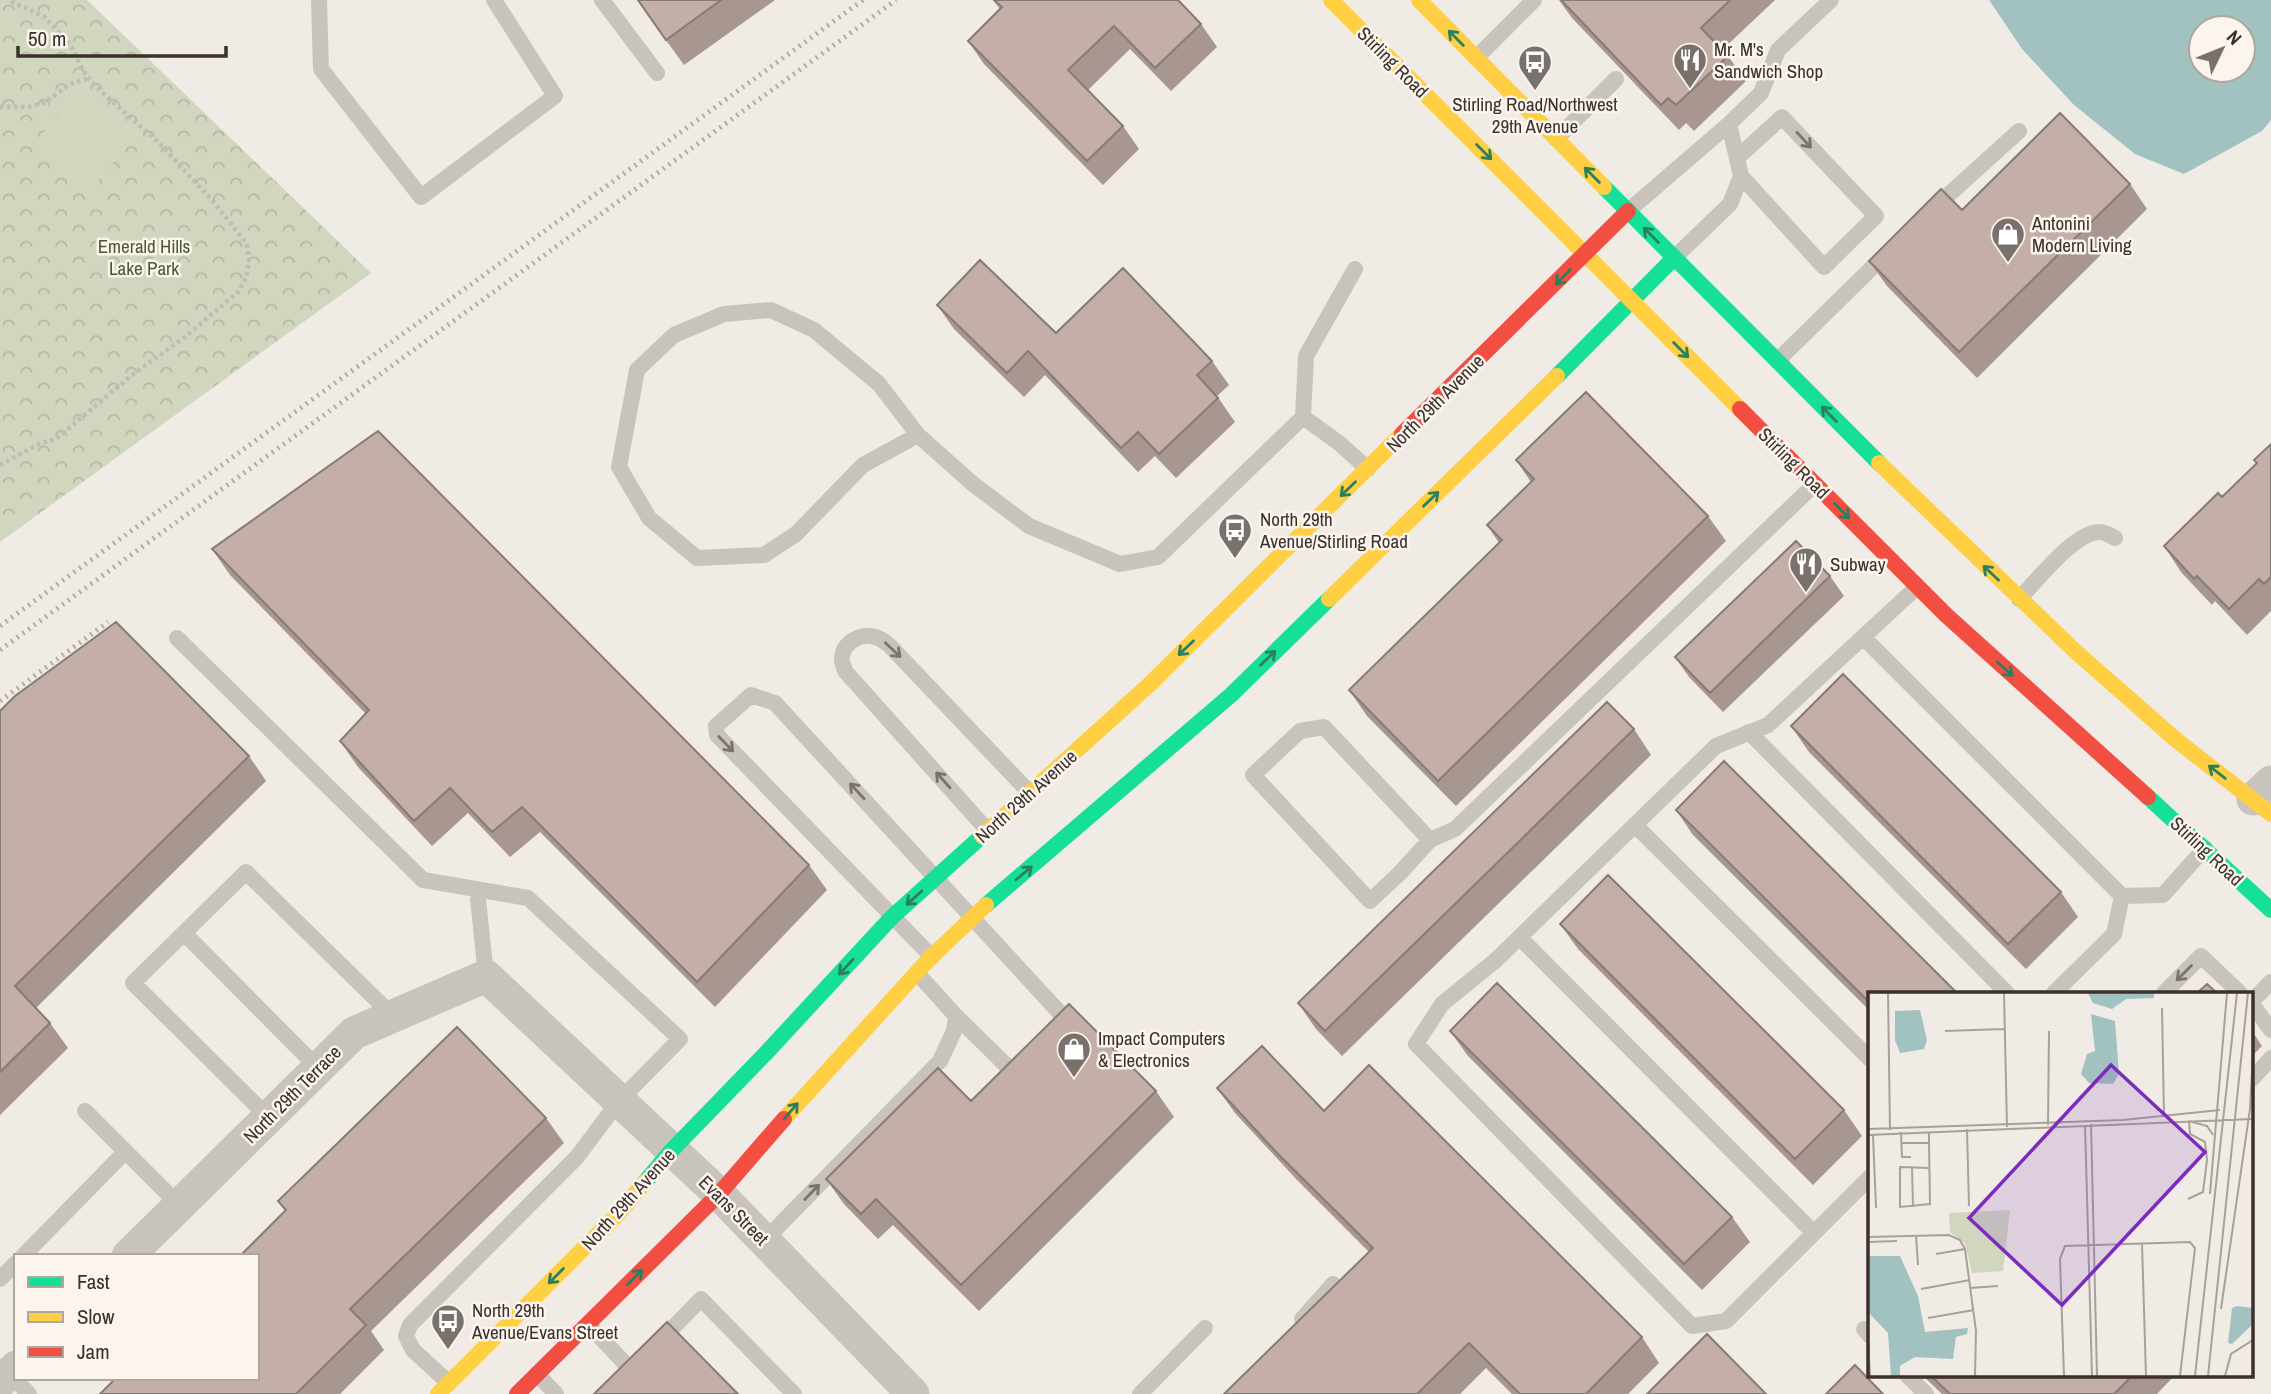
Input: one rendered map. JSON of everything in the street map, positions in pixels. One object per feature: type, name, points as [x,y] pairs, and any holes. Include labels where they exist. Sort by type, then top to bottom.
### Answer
[{"type":"street","name":"Stirling Road","points":[[1331,0],[1917,587],[2271,910]]},
{"type":"street","points":[[1419,0],[1917,502],[2019,599],[2175,739],[2265,798]]},
{"type":"street","name":"North 29th Avenue","points":[[444,1389],[618,1214],[672,1150],[892,917],[1150,684],[1628,211]]},
{"type":"street","points":[[517,1394],[719,1194],[801,1099],[932,957],[973,918],[1231,695],[1674,258]]},
{"type":"street","name":"North 29th Terrace","points":[[130,1254],[354,1033],[486,976]]},
{"type":"street","name":"Evans Street","points":[[486,976],[719,1194],[913,1394]]},
{"type":"lane","points":[[319,0],[321,69],[421,197],[555,96],[494,0]]},
{"type":"lane","points":[[602,0],[657,73]]},
{"type":"lane","points":[[1476,58],[1534,0]]},
{"type":"lane","points":[[1628,211],[1761,93],[1778,50],[1831,0]]},
{"type":"lane","points":[[1556,139],[1616,79]]},
{"type":"lane","points":[[1728,124],[1741,176],[1824,267],[1875,216],[1782,117],[1737,158]]},
{"type":"lane","points":[[1926,215],[2019,131]]},
{"type":"lane","points":[[1674,258],[1730,204],[1741,176]]},
{"type":"lane","points":[[1777,361],[1896,243]]},
{"type":"lane","points":[[918,435],[863,465],[796,534],[764,555],[697,558],[649,517],[619,467],[637,370],[674,335],[724,314],[771,310],[814,330],[878,384],[918,435],[973,484],[1029,526],[1120,564],[1158,557],[1303,417],[1306,356],[1355,269]]},
{"type":"lane","points":[[1303,417],[1339,443],[1368,470]]},
{"type":"lane","points":[[1430,840],[1324,727],[1300,731],[1253,775],[1370,901],[1401,873],[1430,840],[1455,829],[1815,484]]},
{"type":"lane","points":[[2019,599],[2074,543],[2087,535],[2102,532],[2115,538]]},
{"type":"lane","points":[[1868,1179],[1726,1321],[1692,1326],[1416,1044],[1442,1004],[1520,938],[1716,746],[1768,725],[1917,587]]},
{"type":"lane","points":[[988,831],[845,671],[841,659],[844,649],[854,639],[864,635],[877,637],[890,646],[1029,792]]},
{"type":"lane","points":[[1863,637],[2122,897],[2163,895],[2205,848]]},
{"type":"lane","points":[[177,638],[423,880],[528,898],[680,1039],[619,1101],[577,1157],[410,1325],[407,1336],[413,1350],[444,1389]]},
{"type":"lane","points":[[932,957],[717,735],[716,726],[751,695],[775,702],[1069,1023],[1052,1040]]},
{"type":"lane","points":[[1749,732],[2006,992]]},
{"type":"lane","points":[[1635,825],[1868,1057]]},
{"type":"lane","points":[[268,1118],[134,983],[246,872],[393,1016]]},
{"type":"lane","points":[[477,889],[486,976]]},
{"type":"lane","points":[[2055,992],[2114,934],[2122,897]]},
{"type":"lane","points":[[184,933],[318,1068]]},
{"type":"lane","points":[[1520,938],[1814,1233]]},
{"type":"lane","points":[[2165,992],[2201,956],[2240,992]]},
{"type":"lane","points":[[917,973],[1017,1076],[1034,1058]]},
{"type":"lane","points":[[2254,1001],[2271,982]]},
{"type":"lane","points":[[2254,1006],[2271,1030]]},
{"type":"lane","points":[[764,1241],[940,1062],[954,1031],[956,1016]]},
{"type":"lane","points":[[85,1111],[179,1205]]},
{"type":"lane","points":[[25,1254],[125,1152]]},
{"type":"lane","points":[[0,1279],[14,1265]]},
{"type":"lane","points":[[1289,1334],[1333,1284]]},
{"type":"lane","points":[[588,1324],[635,1365],[701,1300],[793,1394]]},
{"type":"lane","points":[[1140,1394],[1205,1328]]},
{"type":"lane","points":[[537,1374],[556,1394]]},
{"type":"lane","points":[[1909,1376],[1926,1394]]},
{"type":"path","points":[[0,465],[39,444],[55,439],[132,375],[185,337],[238,292],[246,278],[249,260],[247,244],[212,201],[158,142],[89,78],[72,49],[45,17],[8,0]]},
{"type":"path","points":[[0,107],[28,107],[44,103],[69,84],[89,78]]},
{"type":"green space","name":"Emerald Hills Lake Park","points":[[0,0],[87,0],[371,273],[0,542]]},
{"type":"green space","points":[[82,87],[138,133],[88,193],[32,147]]},
{"type":"water","points":[[1989,0],[2271,0],[2271,120],[2262,131],[2184,174],[2135,154],[2074,105],[2022,49]]},
{"type":"building","points":[[638,0],[721,0],[666,40]]},
{"type":"building","points":[[994,0],[1178,0],[1201,24],[1155,68],[1114,26],[1068,70],[1123,126],[1087,161],[968,41],[1002,7]]},
{"type":"building","points":[[1561,0],[1730,0],[1701,28],[1728,56],[1676,105],[1668,98],[1661,105]]},
{"type":"building","points":[[2060,113],[2130,184],[1959,352],[1869,261],[1941,189],[1962,210]]},
{"type":"building","points":[[980,260],[1056,333],[1123,268],[1212,361],[1197,375],[1218,398],[1159,454],[1138,432],[1121,448],[1028,351],[1007,373],[937,305]]},
{"type":"building","points":[[1586,392],[1708,516],[1438,781],[1349,690],[1502,540],[1487,525],[1534,479],[1516,460]]},
{"type":"building","points":[[378,431],[809,865],[697,982],[522,807],[492,832],[450,788],[414,821],[340,741],[369,710],[212,549]]},
{"type":"building","points":[[2271,444],[2271,577],[2264,584],[2259,579],[2229,609],[2197,576],[2194,579],[2164,546],[2218,493],[2222,497],[2257,463],[2254,460]]},
{"type":"building","points":[[1796,541],[1830,576],[1710,693],[1675,657]]},
{"type":"building","points":[[116,622],[249,756],[15,986],[50,1023],[0,1072],[0,711],[15,696]]},
{"type":"building","points":[[1843,674],[2061,892],[2008,944],[1791,726]]},
{"type":"building","points":[[1607,702],[1634,729],[1325,1031],[1298,1003]]},
{"type":"building","points":[[1724,761],[1956,992],[1868,992],[1868,1001],[1676,810]]},
{"type":"building","points":[[1608,875],[1844,1110],[1795,1159],[1560,924]]},
{"type":"building","points":[[1497,983],[1732,1217],[1684,1264],[1450,1031]]},
{"type":"building","points":[[2207,984],[2216,992],[2198,992]]},
{"type":"building","points":[[1069,1004],[1156,1091],[961,1285],[876,1199],[861,1214],[826,1179],[938,1068],[971,1101]]},
{"type":"building","points":[[457,1027],[546,1118],[350,1309],[366,1325],[296,1394],[100,1394],[114,1380],[259,1380],[259,1254],[242,1254],[286,1210],[278,1201]]},
{"type":"building","points":[[1262,1046],[1324,1111],[1369,1065],[1642,1337],[1586,1394],[1520,1394],[1469,1343],[1417,1394],[1224,1394],[1373,1248],[1279,1155],[1217,1088]]},
{"type":"building","points":[[667,1322],[738,1394],[594,1394]]},
{"type":"building","points":[[1707,1334],[1766,1394],[1647,1394]]},
{"type":"building","points":[[1855,1365],[1883,1394],[1826,1394]]},
{"type":"building","points":[[1931,1376],[2132,1376],[2114,1394],[1950,1394]]},
{"type":"railway","points":[[0,626],[863,0]]},
{"type":"railway","points":[[0,650],[896,0]]},
{"type":"railway","points":[[0,701],[108,622]]},
{"type":"traffic: fast","points":[[1604,187],[1879,463]]},
{"type":"traffic: fast","points":[[1557,376],[1674,258]]},
{"type":"traffic: fast","points":[[986,905],[1231,695],[1329,599]]},
{"type":"traffic: fast","points":[[2148,797],[2271,910]]},
{"type":"traffic: fast","points":[[645,1182],[892,917],[982,836]]},
{"type":"traffic: slow","points":[[1331,0],[1740,409]]},
{"type":"traffic: slow","points":[[1419,0],[1604,187]]},
{"type":"traffic: slow","points":[[1329,599],[1557,376]]},
{"type":"traffic: slow","points":[[982,836],[1150,684],[1402,434]]},
{"type":"traffic: slow","points":[[1879,463],[2075,651],[2175,739],[2271,814]]},
{"type":"traffic: slow","points":[[784,1119],[929,959],[986,905]]},
{"type":"traffic: slow","points":[[438,1394],[618,1214],[645,1182]]},
{"type":"traffic: jam","points":[[1402,434],[1628,211]]},
{"type":"traffic: jam","points":[[1740,409],[1946,615],[2148,797]]},
{"type":"traffic: jam","points":[[517,1394],[719,1194],[784,1119]]},
{"type":"place","name":"Mr. M's Sandwich Shop","points":[[1690,90]]},
{"type":"place","name":"Stirling Road/Northwest 29th Avenue","points":[[1535,92]]},
{"type":"place","name":"Antonini Modern Living","points":[[2008,264]]},
{"type":"place","name":"North 29th Avenue/Stirling Road","points":[[1235,560]]},
{"type":"place","name":"Subway","points":[[1806,594]]},
{"type":"place","name":"Impact Computers & Electronics","points":[[1074,1079]]},
{"type":"place","name":"North 29th Avenue/Evans Street","points":[[448,1351]]}]
